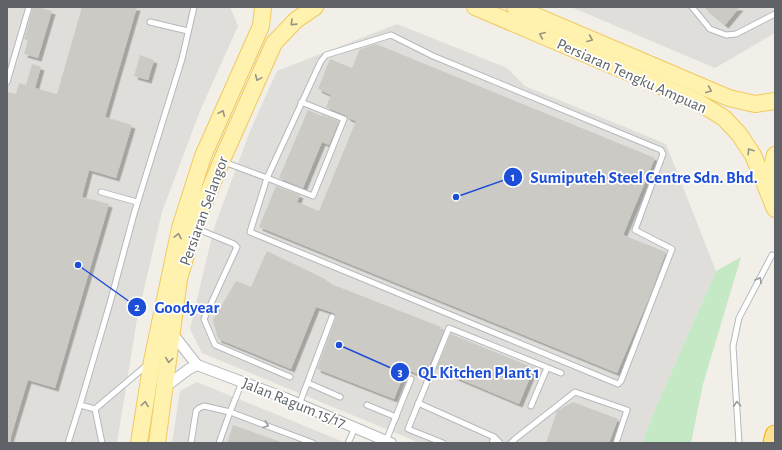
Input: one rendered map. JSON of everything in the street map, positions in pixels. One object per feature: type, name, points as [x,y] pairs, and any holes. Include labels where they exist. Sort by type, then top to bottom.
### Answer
[{"type":"highway","points":[[773,443],[775,435]]},
{"type":"main road","name":"Persiaran Selangor","points":[[140,443],[152,361],[180,228],[203,156],[261,26],[263,7]]},
{"type":"main road","name":"Persiaran Selangor","points":[[157,443],[179,279],[194,227],[274,43],[296,20],[315,7]]},
{"type":"main road","name":"Persiaran Tengku Ampuan","points":[[475,7],[698,102],[724,118],[739,134],[753,155],[773,204]]},
{"type":"main road","name":"Persiaran Tengku Ampuan","points":[[515,7],[729,98],[755,104],[775,101]]},
{"type":"main road","points":[[773,204],[771,171],[775,155]]},
{"type":"street","points":[[165,387],[189,369],[197,365],[172,333]]},
{"type":"street","name":"Jalan Ragum 15/17","points":[[197,365],[285,398],[388,442]]},
{"type":"lane","points":[[7,82],[29,7]]},
{"type":"lane","points":[[68,443],[110,303],[137,202],[182,59],[194,7]]},
{"type":"lane","points":[[692,7],[710,29],[726,35],[736,34],[775,14]]},
{"type":"lane","points":[[150,22],[188,31]]},
{"type":"lane","points":[[391,35],[434,56],[661,150],[663,154],[635,230],[672,249],[621,381],[618,384],[250,232],[267,178],[301,102],[321,61],[326,55],[391,35]]},
{"type":"lane","points":[[222,160],[313,196],[344,119],[301,102]]},
{"type":"lane","points":[[101,192],[137,202]]},
{"type":"lane","points":[[194,227],[234,244],[237,248],[204,319],[215,345],[290,377]]},
{"type":"lane","points":[[739,443],[733,346],[734,339],[739,318],[772,255]]},
{"type":"lane","points":[[299,405],[332,317]]},
{"type":"lane","points":[[443,443],[408,429],[449,328],[561,373]]},
{"type":"lane","points":[[95,409],[152,361]]},
{"type":"lane","points":[[531,406],[547,368]]},
{"type":"lane","points":[[388,442],[411,379]]},
{"type":"lane","points":[[219,443],[242,382]]},
{"type":"lane","points":[[308,382],[340,396]]},
{"type":"lane","points":[[511,443],[575,392],[627,410],[616,443]]},
{"type":"lane","points":[[418,403],[494,437],[500,443]]},
{"type":"lane","points":[[80,405],[95,409]]},
{"type":"lane","points":[[367,405],[396,417]]},
{"type":"lane","points":[[191,443],[196,411],[204,406],[230,412],[313,443]]},
{"type":"lane","points":[[95,409],[102,443]]},
{"type":"lane","points":[[348,443],[355,428]]},
{"type":"lane","points":[[492,443],[494,437]]},
{"type":"shaded area","points":[[7,7],[230,7],[238,26],[200,111],[162,212],[137,319],[117,443],[7,443]]},
{"type":"shaded area","points":[[571,7],[775,7],[775,33],[715,68]]},
{"type":"shaded area","points":[[397,24],[507,68],[525,86],[666,144],[716,271],[656,407],[642,443],[420,443],[202,353],[190,329],[214,228],[250,131],[277,71]]},
{"type":"shaded area","points":[[197,382],[346,443],[172,443],[180,391]]},
{"type":"green space","points":[[741,257],[703,384],[691,443],[642,443],[656,407],[716,271]]},
{"type":"building","points":[[33,7],[52,11],[38,58],[24,54],[28,40],[24,39]]},
{"type":"building","points":[[82,7],[137,7],[105,117],[132,125],[116,178],[89,170],[82,197],[109,204],[55,388],[28,380],[9,443],[7,443],[7,92],[16,94],[19,83],[26,85],[32,64],[41,67],[35,88],[57,94]]},
{"type":"building","points":[[704,7],[740,7],[725,25]]},
{"type":"building","points":[[376,44],[655,158],[623,235],[666,252],[649,298],[617,373],[259,227],[276,186],[300,195],[297,202],[319,211],[356,121],[326,107],[331,95],[318,89],[330,59],[352,68],[360,49]]},
{"type":"building","points":[[140,55],[154,60],[148,80],[134,76]]},
{"type":"building","points":[[308,110],[339,121],[329,145],[322,142],[303,188],[279,178]]},
{"type":"building","points":[[267,251],[327,280],[326,282],[441,327],[440,329],[444,331],[429,366],[426,365],[422,376],[406,369],[394,399],[317,369],[336,317],[334,313],[316,307],[291,369],[218,339],[213,320],[236,281],[251,287]]},
{"type":"building","points":[[451,334],[534,368],[519,404],[436,369]]},
{"type":"building","points":[[573,402],[618,419],[609,443],[546,443],[557,411]]},
{"type":"building","points":[[233,425],[281,442],[227,443]]},
{"type":"place","name":"Sumiputeh Steel Centre Sdn. Bhd.","points":[[456,197]]},
{"type":"place","name":"Goodyear","points":[[78,265]]},
{"type":"place","name":"QL Kitchen Plant 1","points":[[339,345]]}]
